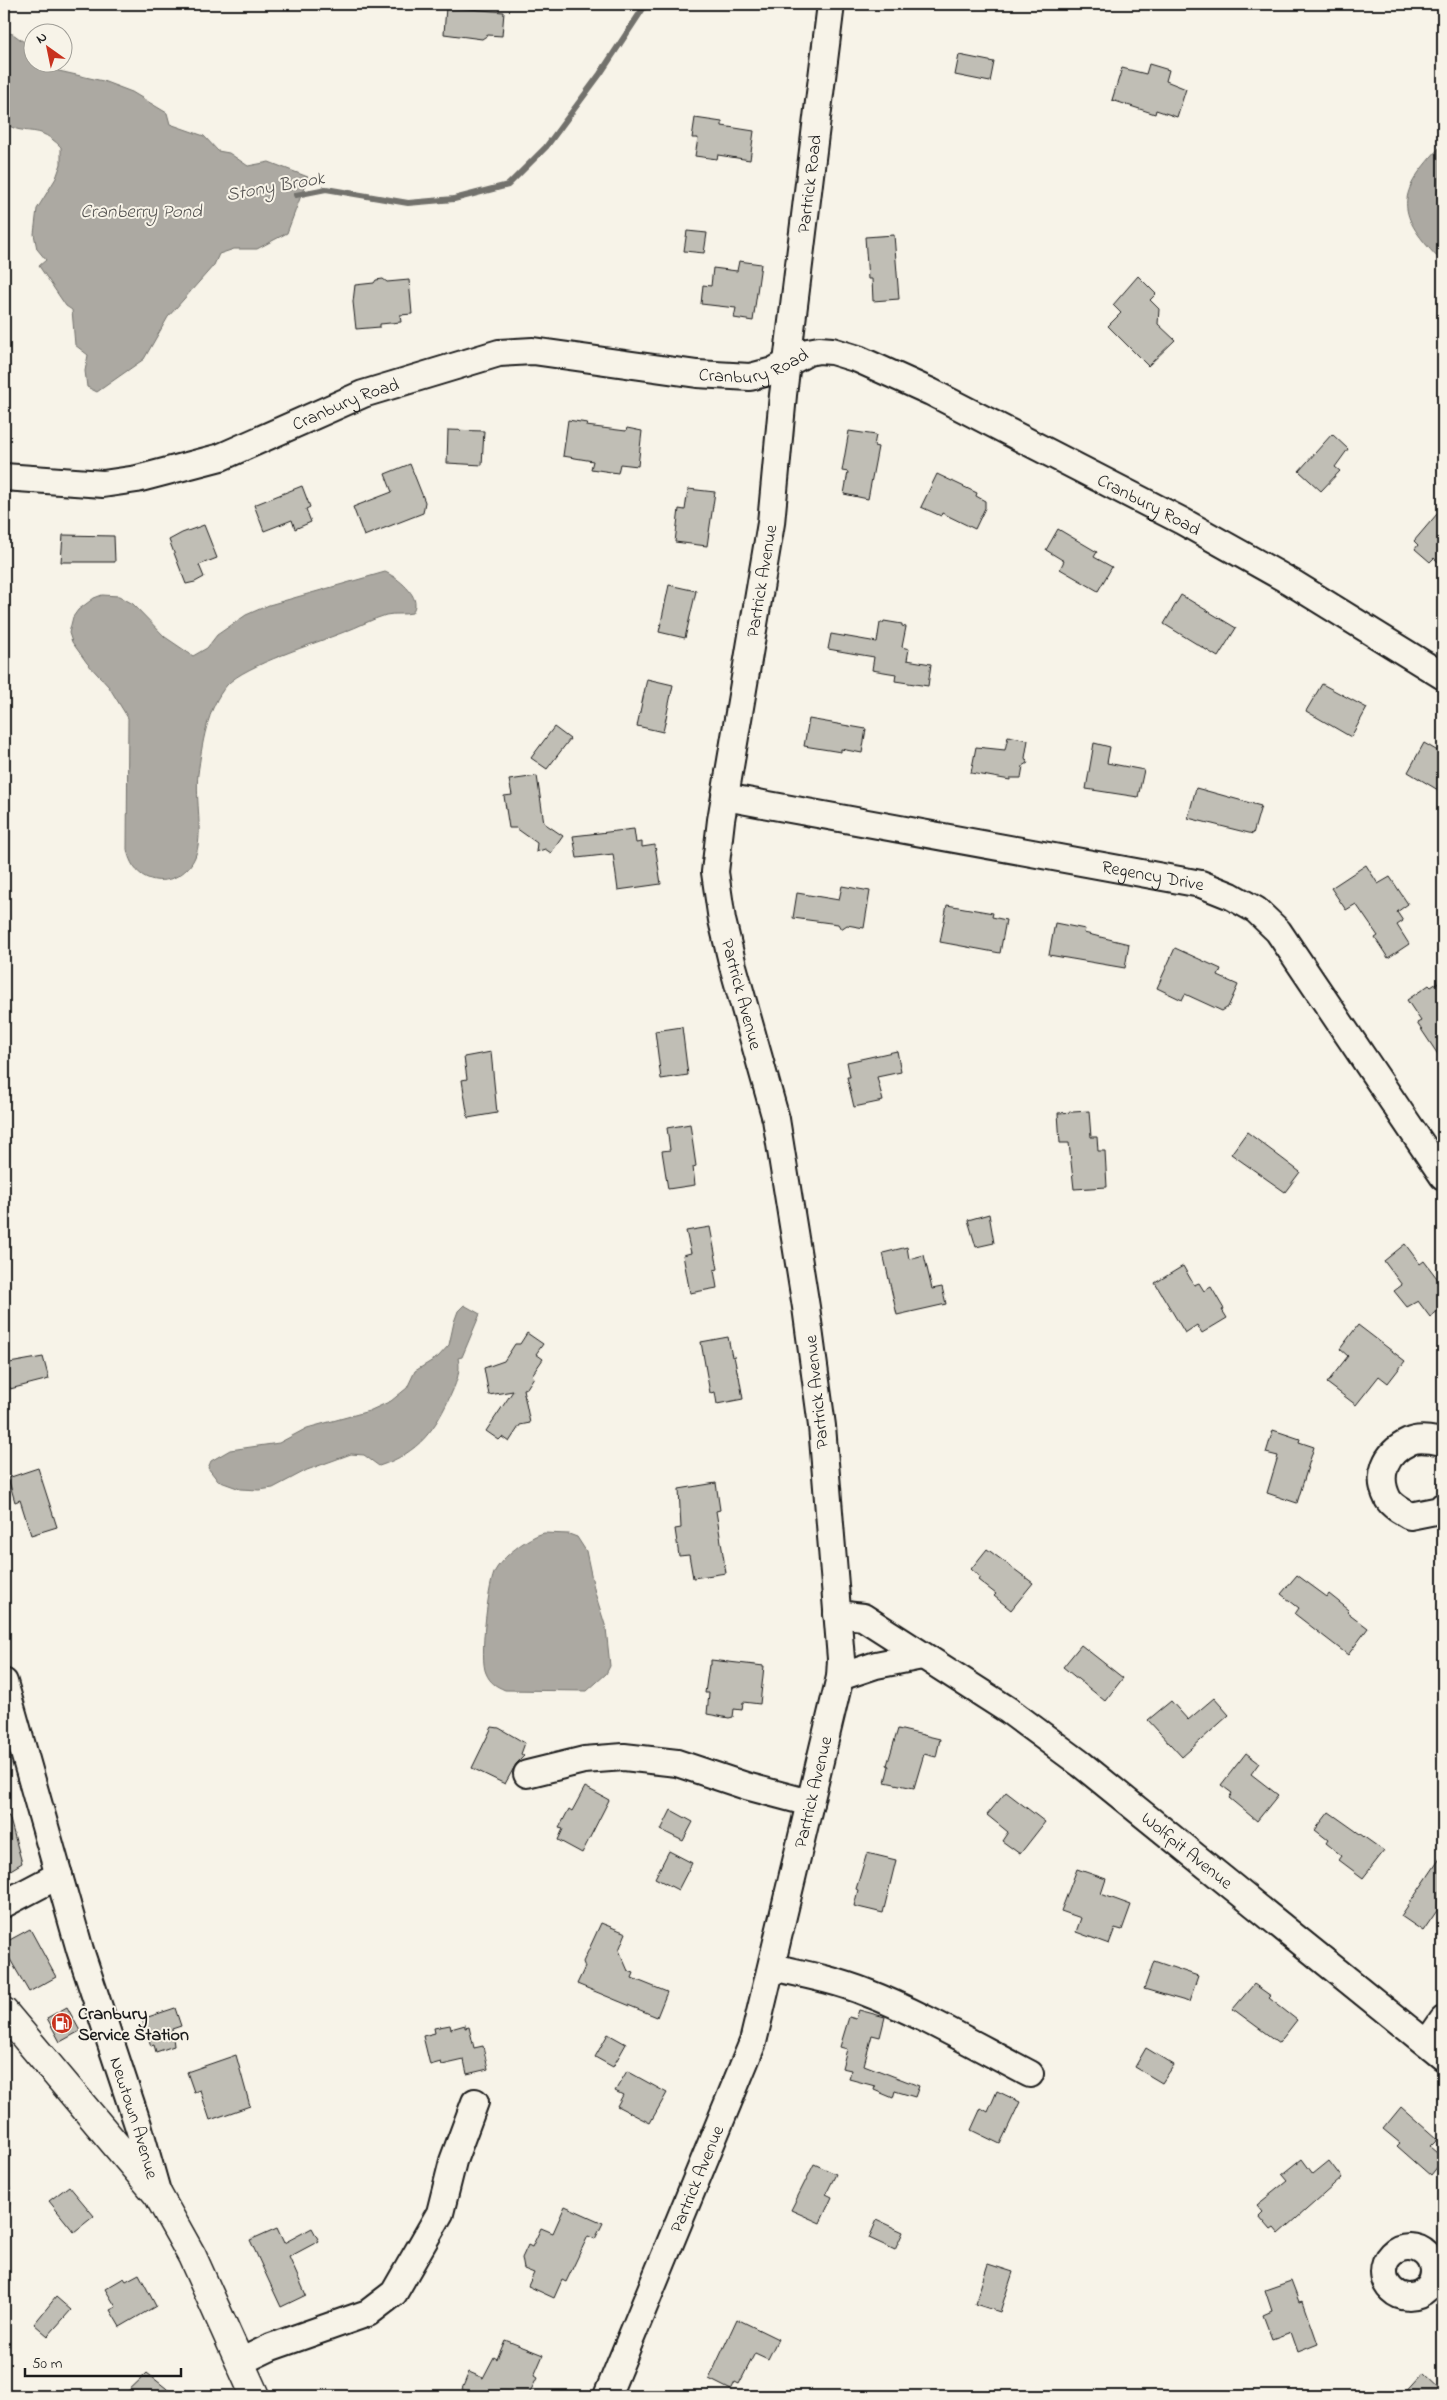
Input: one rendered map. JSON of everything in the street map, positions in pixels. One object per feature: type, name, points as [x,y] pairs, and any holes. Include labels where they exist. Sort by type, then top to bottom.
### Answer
[{"type":"main road","points":[[4,2012],[158,2195]]},
{"type":"main road","name":"Newtown Avenue","points":[[158,2195],[192,2256],[256,2396]]},
{"type":"street","name":"Partrick Road","points":[[787,363],[831,4]]},
{"type":"street","name":"Cranbury Road","points":[[4,477],[102,484],[137,479],[221,457],[363,394],[499,353],[533,351],[697,374],[750,377],[773,371],[808,352],[819,350],[832,351],[858,359],[924,388],[1220,541],[1440,668]]},
{"type":"street","name":"Partrick Avenue","points":[[607,2396],[753,2042],[840,1677],[841,1659],[816,1374],[785,1174],[776,1118],[735,975],[717,892],[715,872],[717,841],[724,797],[770,533],[787,363]]},
{"type":"street","name":"Regency Drive","points":[[724,797],[1182,880],[1231,896],[1256,910],[1278,932],[1443,1176]]},
{"type":"street","points":[[1443,1442],[1426,1440],[1409,1442],[1388,1459],[1381,1478],[1389,1501],[1410,1516],[1440,1510],[1443,1506]]},
{"type":"street","name":"Wolfpit Avenue","points":[[837,1614],[863,1617],[1000,1705],[1081,1764],[1435,2050]]},
{"type":"street","points":[[840,1677],[876,1665],[922,1656]]},
{"type":"street","name":"Newtown Avenue","points":[[4,1682],[9,1717],[59,1875],[80,1950],[139,2128],[158,2195]]},
{"type":"street","points":[[528,1774],[584,1760],[633,1758],[677,1763],[746,1786],[810,1803]]},
{"type":"street","points":[[4,1904],[59,1875]]},
{"type":"street","points":[[772,1968],[829,1980],[890,2002],[1030,2074]]},
{"type":"street","points":[[1435,2050],[1443,2020]]},
{"type":"street","points":[[240,2362],[271,2347],[368,2313],[394,2293],[440,2213],[453,2161],[475,2102]]},
{"type":"water","name":"Cranberry Pond","points":[[4,32],[13,34],[22,40],[22,72],[63,72],[103,81],[132,92],[167,113],[170,124],[204,136],[218,151],[229,153],[248,166],[269,162],[308,177],[287,233],[257,249],[234,249],[219,254],[214,265],[168,317],[144,359],[97,392],[87,387],[85,371],[88,355],[75,345],[72,310],[66,306],[39,266],[46,260],[37,249],[34,234],[37,209],[56,178],[61,164],[61,147],[44,134],[17,129],[4,121]]},
{"type":"water","points":[[1443,144],[1443,263],[1427,246],[1416,230],[1409,217],[1407,204],[1409,190],[1416,177],[1427,161]]},
{"type":"water","points":[[385,572],[409,590],[415,605],[412,613],[389,614],[300,648],[249,670],[236,677],[227,685],[220,694],[210,716],[201,751],[197,784],[199,838],[195,857],[189,867],[180,875],[170,879],[148,878],[139,872],[131,863],[127,849],[128,718],[109,687],[87,663],[72,642],[69,633],[73,617],[78,610],[94,598],[102,595],[119,596],[133,604],[165,637],[193,656],[207,648],[217,635],[246,615],[269,605]]},
{"type":"water","points":[[464,1305],[480,1314],[462,1357],[458,1358],[459,1371],[455,1384],[446,1405],[432,1428],[415,1447],[405,1454],[379,1466],[364,1455],[351,1454],[307,1470],[273,1488],[259,1490],[240,1489],[218,1481],[208,1468],[211,1461],[230,1450],[279,1443],[307,1428],[369,1411],[391,1401],[407,1388],[415,1371],[438,1357],[449,1345],[458,1311]]},
{"type":"water","points":[[544,1533],[569,1534],[577,1537],[586,1551],[595,1593],[606,1628],[610,1666],[606,1674],[587,1691],[505,1690],[494,1684],[486,1673],[483,1654],[485,1623],[494,1573],[516,1548]]},
{"type":"water","points":[[4,2171],[10,2193],[4,2232]]},
{"type":"building","points":[[446,7],[504,12],[502,36],[488,35],[482,39],[444,34]]},
{"type":"building","points":[[959,55],[994,62],[990,82],[955,75]]},
{"type":"building","points":[[1149,64],[1169,70],[1166,81],[1186,89],[1177,117],[1156,110],[1155,114],[1112,100],[1122,68],[1146,74]]},
{"type":"building","points":[[695,118],[722,122],[722,126],[754,131],[750,160],[718,155],[717,159],[695,156],[698,138],[692,138]]},
{"type":"building","points":[[687,231],[707,233],[704,253],[684,251]]},
{"type":"building","points":[[894,235],[899,299],[873,301],[872,279],[868,279],[865,237]]},
{"type":"building","points":[[739,261],[761,264],[753,321],[734,318],[736,308],[701,304],[703,285],[711,286],[713,268],[737,271]]},
{"type":"building","points":[[1138,276],[1156,294],[1150,300],[1159,309],[1158,324],[1175,340],[1148,366],[1108,326],[1121,313],[1113,305]]},
{"type":"building","points":[[383,279],[387,282],[409,280],[412,314],[400,315],[401,322],[380,324],[380,327],[356,329],[353,302],[355,285],[374,283],[376,280]]},
{"type":"building","points":[[568,420],[587,423],[586,426],[626,431],[627,428],[642,431],[638,466],[620,464],[618,473],[591,469],[593,461],[563,456]]},
{"type":"building","points":[[448,430],[484,431],[482,465],[447,463]]},
{"type":"building","points":[[849,431],[876,435],[874,446],[878,447],[868,499],[844,494],[848,472],[842,471]]},
{"type":"building","points":[[1332,434],[1348,449],[1335,467],[1340,471],[1321,491],[1299,471]]},
{"type":"building","points":[[410,464],[425,502],[423,513],[364,536],[353,507],[392,492],[385,474]]},
{"type":"building","points":[[937,474],[977,493],[976,496],[985,501],[985,508],[975,529],[942,513],[941,516],[921,507]]},
{"type":"building","points":[[302,486],[310,507],[306,509],[311,522],[295,529],[292,520],[264,531],[254,505]]},
{"type":"building","points":[[688,489],[715,492],[707,546],[675,542],[679,509],[685,510]]},
{"type":"building","points":[[1443,507],[1443,566],[1434,558],[1430,562],[1415,549],[1418,545],[1414,541]]},
{"type":"building","points":[[204,525],[217,558],[199,565],[204,577],[186,584],[169,540]]},
{"type":"building","points":[[1058,529],[1097,552],[1094,557],[1112,567],[1098,591],[1060,569],[1064,561],[1046,550]]},
{"type":"building","points":[[63,535],[114,536],[115,562],[61,562]]},
{"type":"building","points":[[669,585],[696,591],[685,638],[659,632]]},
{"type":"building","points":[[1181,595],[1236,628],[1218,657],[1164,624]]},
{"type":"building","points":[[884,621],[902,624],[902,626],[906,627],[902,647],[909,649],[907,660],[931,664],[928,686],[895,681],[896,674],[872,670],[874,657],[828,649],[831,634],[877,642],[880,623]]},
{"type":"building","points":[[647,679],[673,685],[663,732],[637,726]]},
{"type":"building","points":[[1322,684],[1367,708],[1351,737],[1306,711]]},
{"type":"building","points":[[809,719],[866,729],[862,753],[841,749],[841,752],[804,746]]},
{"type":"building","points":[[554,727],[570,739],[547,769],[531,758]]},
{"type":"building","points":[[1008,736],[1028,740],[1025,758],[1028,763],[1023,766],[1021,778],[1010,778],[1010,780],[971,773],[976,747],[1005,750]]},
{"type":"building","points":[[1094,743],[1110,747],[1107,763],[1144,770],[1138,797],[1086,789]]},
{"type":"building","points":[[1424,743],[1443,754],[1443,793],[1408,772]]},
{"type":"building","points":[[537,776],[544,823],[563,836],[551,853],[545,849],[536,852],[537,843],[516,828],[509,828],[504,796],[512,795],[509,780]]},
{"type":"building","points":[[1196,788],[1261,806],[1253,834],[1188,818]]},
{"type":"building","points":[[634,829],[636,843],[642,842],[642,847],[655,845],[661,884],[618,890],[613,854],[577,858],[573,836]]},
{"type":"building","points":[[1366,865],[1378,884],[1390,877],[1408,904],[1397,912],[1403,921],[1397,925],[1409,944],[1388,958],[1375,938],[1378,936],[1356,904],[1346,910],[1331,888]]},
{"type":"building","points":[[842,886],[870,891],[864,928],[847,925],[841,929],[838,924],[793,918],[797,893],[839,900]]},
{"type":"building","points":[[947,905],[993,913],[992,917],[1006,920],[1000,953],[940,942]]},
{"type":"building","points":[[1055,923],[1085,929],[1084,933],[1129,944],[1125,968],[1049,955]]},
{"type":"building","points":[[1175,948],[1221,969],[1218,976],[1238,985],[1228,1007],[1222,1011],[1185,994],[1182,1000],[1157,988]]},
{"type":"building","points":[[1443,979],[1443,1062],[1417,1023],[1421,1021],[1407,1000],[1429,985],[1431,987]]},
{"type":"building","points":[[682,1027],[688,1075],[661,1079],[655,1031]]},
{"type":"building","points":[[897,1051],[901,1072],[877,1077],[883,1101],[854,1107],[847,1077],[850,1077],[847,1062]]},
{"type":"building","points":[[491,1052],[497,1113],[468,1118],[462,1080],[467,1079],[464,1057]]},
{"type":"building","points":[[1089,1111],[1091,1137],[1097,1137],[1098,1151],[1105,1151],[1107,1187],[1074,1189],[1069,1143],[1060,1143],[1058,1113]]},
{"type":"building","points":[[690,1124],[696,1166],[693,1167],[695,1185],[668,1189],[662,1151],[670,1150],[667,1128]]},
{"type":"building","points":[[1247,1132],[1300,1172],[1285,1192],[1231,1154]]},
{"type":"building","points":[[989,1214],[994,1243],[976,1247],[968,1220]]},
{"type":"building","points":[[710,1227],[718,1269],[714,1270],[717,1288],[690,1293],[683,1255],[691,1253],[686,1231]]},
{"type":"building","points":[[1405,1244],[1420,1264],[1424,1261],[1443,1286],[1443,1307],[1430,1317],[1418,1301],[1407,1307],[1394,1291],[1402,1285],[1384,1261]]},
{"type":"building","points":[[907,1247],[909,1259],[924,1255],[932,1289],[942,1287],[946,1304],[897,1315],[883,1253]]},
{"type":"building","points":[[1183,1266],[1194,1285],[1199,1283],[1204,1291],[1211,1287],[1227,1318],[1202,1333],[1197,1325],[1185,1333],[1155,1283]]},
{"type":"building","points":[[1358,1325],[1405,1361],[1388,1383],[1379,1376],[1356,1405],[1327,1383],[1348,1356],[1340,1349]]},
{"type":"building","points":[[527,1333],[543,1344],[536,1354],[543,1359],[532,1375],[534,1377],[527,1388],[523,1389],[530,1423],[520,1425],[509,1442],[502,1437],[499,1440],[486,1431],[513,1391],[489,1395],[484,1368],[504,1361],[515,1344],[520,1344]]},
{"type":"building","points":[[728,1337],[732,1357],[734,1356],[739,1376],[743,1399],[717,1404],[715,1392],[710,1393],[701,1342]]},
{"type":"building","points":[[43,1357],[49,1379],[10,1389],[10,1387],[4,1388],[4,1364]]},
{"type":"building","points":[[1273,1430],[1300,1439],[1299,1442],[1314,1447],[1297,1503],[1267,1493],[1278,1456],[1266,1453]]},
{"type":"building","points":[[38,1468],[57,1527],[31,1535],[20,1500],[15,1502],[8,1478]]},
{"type":"building","points":[[716,1483],[720,1510],[716,1511],[726,1573],[693,1578],[689,1555],[679,1556],[675,1529],[681,1528],[679,1489]]},
{"type":"building","points":[[987,1549],[1033,1583],[1011,1610],[994,1596],[996,1594],[978,1580],[980,1577],[971,1569]]},
{"type":"building","points":[[1297,1575],[1327,1597],[1329,1594],[1349,1610],[1347,1612],[1368,1628],[1348,1655],[1295,1614],[1299,1608],[1281,1594]]},
{"type":"building","points":[[1081,1645],[1123,1678],[1105,1701],[1063,1667]]},
{"type":"building","points":[[711,1660],[764,1666],[760,1704],[743,1702],[742,1710],[734,1709],[733,1717],[729,1718],[707,1714],[709,1693],[705,1693]]},
{"type":"building","points":[[1214,1698],[1229,1715],[1182,1757],[1148,1720],[1171,1701],[1188,1720]]},
{"type":"building","points":[[492,1727],[499,1728],[525,1743],[521,1754],[524,1756],[516,1764],[505,1784],[472,1768]]},
{"type":"building","points":[[898,1729],[940,1739],[936,1757],[924,1754],[914,1788],[885,1782],[889,1766],[887,1765]]},
{"type":"building","points":[[1246,1753],[1259,1763],[1251,1774],[1278,1795],[1257,1821],[1229,1798],[1232,1793],[1221,1785]]},
{"type":"building","points":[[585,1787],[609,1800],[582,1853],[558,1840],[563,1829],[559,1828],[569,1809],[572,1811]]},
{"type":"building","points":[[1006,1792],[1045,1822],[1020,1854],[1002,1841],[1008,1832],[987,1815]]},
{"type":"building","points":[[671,1810],[693,1822],[683,1841],[661,1830]]},
{"type":"building","points":[[1329,1812],[1384,1851],[1363,1878],[1339,1860],[1342,1856],[1326,1843],[1328,1840],[1315,1830]]},
{"type":"building","points":[[9,1816],[22,1863],[4,1874],[4,1817]]},
{"type":"building","points":[[669,1851],[692,1863],[678,1890],[655,1878]]},
{"type":"building","points":[[867,1853],[896,1860],[883,1913],[854,1906],[858,1890],[856,1889]]},
{"type":"building","points":[[1443,1854],[1443,1902],[1423,1931],[1401,1916]]},
{"type":"building","points":[[1077,1869],[1106,1879],[1101,1894],[1131,1905],[1122,1930],[1115,1928],[1109,1944],[1076,1932],[1081,1918],[1061,1911]]},
{"type":"building","points":[[601,1923],[626,1933],[619,1950],[628,1971],[634,1973],[632,1978],[667,1992],[657,2017],[577,1984],[585,1967],[583,1962]]},
{"type":"building","points":[[30,1929],[56,1977],[29,1992],[4,1949],[4,1943]]},
{"type":"building","points":[[1154,1961],[1198,1976],[1189,2002],[1144,1989]]},
{"type":"building","points":[[1254,1984],[1271,1996],[1269,1998],[1297,2020],[1279,2043],[1233,2009]]},
{"type":"building","points":[[67,2007],[80,2031],[60,2042],[47,2018]]},
{"type":"building","points":[[175,2008],[181,2026],[172,2029],[174,2046],[156,2052],[154,2045],[151,2046],[142,2019]]},
{"type":"building","points":[[859,2010],[885,2017],[880,2037],[872,2035],[864,2065],[919,2086],[915,2097],[895,2091],[893,2098],[874,2090],[875,2086],[849,2079],[851,2070],[842,2068],[847,2049],[840,2047],[849,2017],[856,2019]]},
{"type":"building","points":[[450,2025],[451,2029],[465,2025],[465,2028],[469,2027],[474,2048],[483,2046],[488,2069],[467,2074],[464,2060],[442,2065],[441,2062],[430,2065],[423,2036],[435,2033],[434,2028]]},
{"type":"building","points":[[608,2034],[626,2044],[613,2067],[595,2057]]},
{"type":"building","points":[[1146,2048],[1174,2065],[1162,2083],[1135,2067]]},
{"type":"building","points":[[236,2055],[250,2106],[210,2120],[200,2090],[194,2092],[187,2072]]},
{"type":"building","points":[[627,2071],[667,2093],[650,2123],[617,2106],[623,2095],[615,2091]]},
{"type":"building","points":[[997,2091],[1020,2102],[1000,2144],[971,2130],[981,2108],[988,2112]]},
{"type":"building","points":[[1401,2107],[1437,2139],[1430,2146],[1443,2157],[1443,2161],[1431,2176],[1397,2146],[1400,2143],[1383,2129]]},
{"type":"building","points":[[1302,2159],[1313,2174],[1329,2161],[1342,2178],[1279,2234],[1274,2228],[1271,2230],[1259,2216],[1263,2212],[1257,2205],[1287,2181],[1282,2175]]},
{"type":"building","points":[[814,2164],[836,2174],[826,2194],[832,2197],[820,2223],[791,2210]]},
{"type":"building","points":[[69,2186],[94,2216],[74,2232],[49,2201]]},
{"type":"building","points":[[565,2206],[603,2223],[595,2239],[588,2236],[566,2282],[562,2280],[554,2298],[528,2286],[534,2273],[524,2269],[522,2258],[528,2245],[532,2247],[541,2228],[553,2233]]},
{"type":"building","points":[[877,2220],[903,2232],[895,2250],[869,2238]]},
{"type":"building","points":[[277,2228],[284,2243],[312,2228],[319,2241],[289,2257],[306,2295],[281,2307],[250,2240]]},
{"type":"building","points":[[988,2264],[1013,2272],[1000,2312],[975,2304]]},
{"type":"building","points":[[139,2274],[156,2306],[120,2327],[110,2310],[116,2307],[105,2289],[124,2278],[126,2281]]},
{"type":"building","points":[[1291,2281],[1299,2302],[1303,2301],[1318,2344],[1298,2352],[1291,2332],[1272,2339],[1263,2315],[1272,2311],[1265,2290]]},
{"type":"building","points":[[56,2297],[71,2310],[48,2336],[34,2324]]},
{"type":"building","points":[[737,2319],[778,2339],[768,2359],[755,2353],[739,2384],[735,2382],[731,2390],[709,2379]]},
{"type":"building","points":[[505,2340],[543,2355],[534,2376],[537,2378],[528,2396],[475,2396],[462,2389],[469,2372],[483,2378],[494,2357],[497,2359]]},
{"type":"building","points":[[147,2373],[176,2396],[123,2396]]},
{"type":"building","points":[[1422,2374],[1443,2394],[1443,2396],[1402,2396]]},
{"type":"waterway","name":"Stony Brook","points":[[296,195],[326,189],[408,203],[454,199],[508,185],[546,147],[600,74],[646,4]]},
{"type":"place","name":"Cranbury Service Station","points":[[62,2023]]}]
